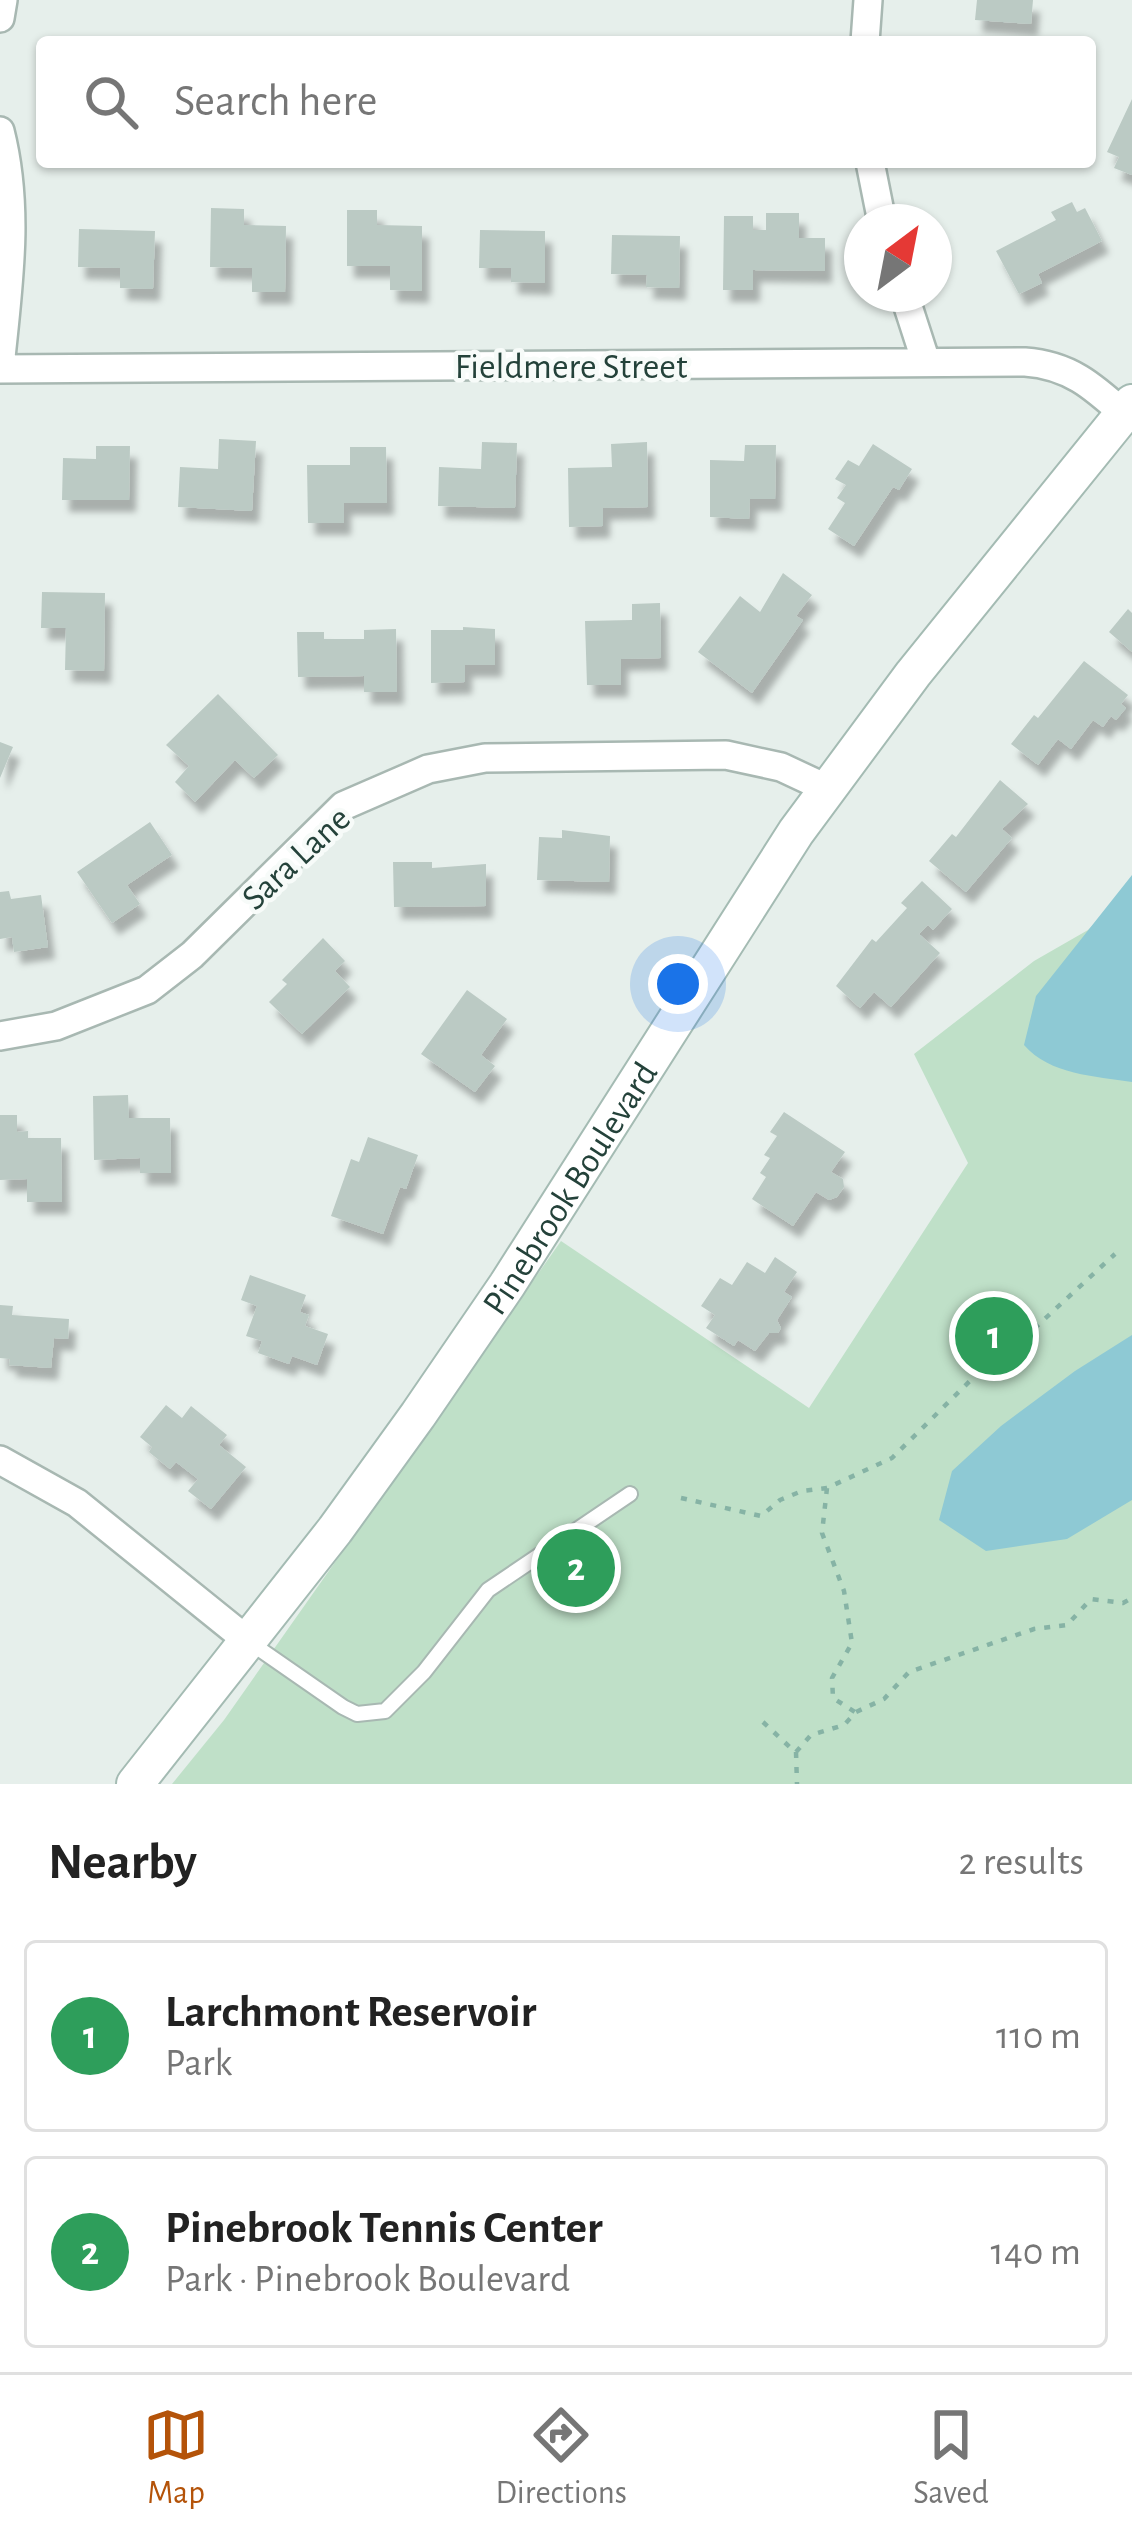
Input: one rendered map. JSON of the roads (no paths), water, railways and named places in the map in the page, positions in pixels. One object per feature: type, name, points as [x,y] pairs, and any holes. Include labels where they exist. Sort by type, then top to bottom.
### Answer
[{"type":"street","points":[[0,18],[3,0]]},
{"type":"street","points":[[866,36],[868,0]]},
{"type":"street","points":[[0,131],[8,164],[13,230],[0,368]]},
{"type":"street","points":[[871,168],[878,204]]},
{"type":"street","points":[[910,312],[926,362]]},
{"type":"street","name":"Fieldmere Street","points":[[0,368],[1024,362],[1059,367],[1130,410]]},
{"type":"street","name":"Pinebrook Boulevard","points":[[135,1784],[376,1475],[454,1362],[740,915],[828,789],[967,606],[1130,410]]},
{"type":"street","name":"Sara Lane","points":[[0,1036],[56,1026],[146,990],[192,955],[343,806],[428,769],[485,758],[726,755],[782,767],[828,789]]},
{"type":"street","points":[[0,1460],[77,1504],[248,1641]]},
{"type":"lane","points":[[248,1641],[343,1707],[357,1714],[386,1711],[424,1672],[488,1590],[630,1494]]},
{"type":"water","points":[[1132,875],[1132,1082],[1060,1068],[1024,1045],[1036,996]]},
{"type":"water","points":[[1132,1335],[1132,1500],[1067,1539],[986,1551],[939,1520],[952,1471],[1001,1426]]},
{"type":"place","name":"Larchmont Reservoir","points":[[994,1336]]},
{"type":"place","name":"Pinebrook Tennis Center","points":[[576,1568]]}]
